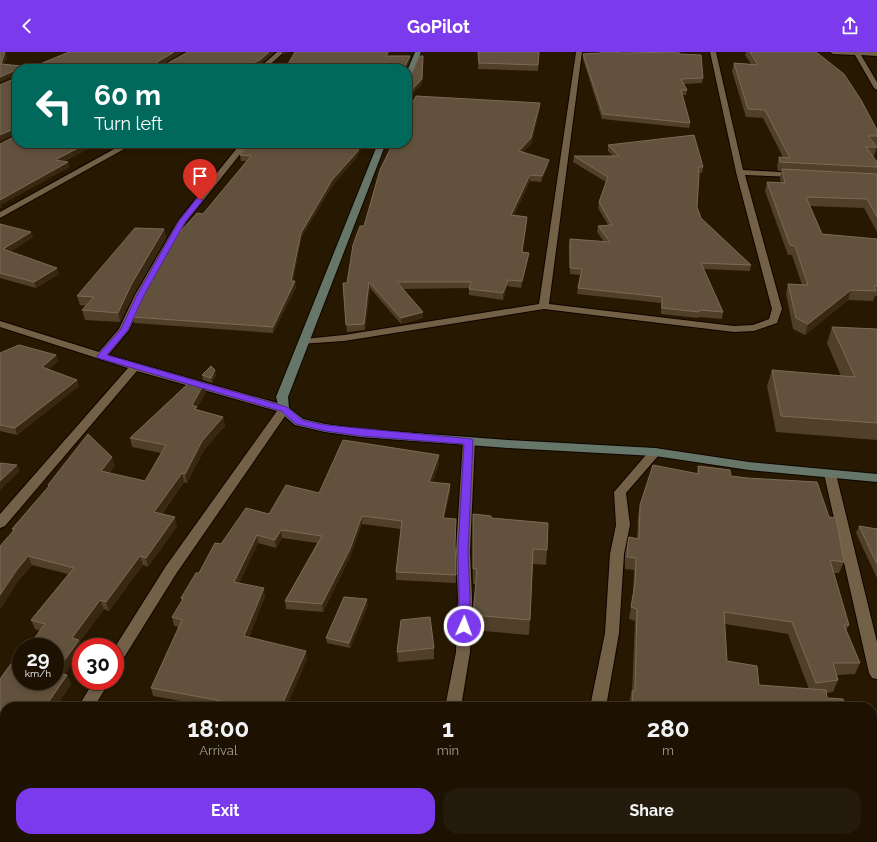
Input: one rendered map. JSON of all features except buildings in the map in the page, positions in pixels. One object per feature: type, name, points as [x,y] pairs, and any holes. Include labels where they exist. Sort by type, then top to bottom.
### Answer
[{"type":"street","points":[[267,64],[281,52]]},
{"type":"street","points":[[412,67],[418,52]]},
{"type":"street","points":[[544,306],[579,52]]},
{"type":"street","points":[[304,342],[344,338],[544,306],[734,329],[754,328],[773,321],[777,309],[740,172],[713,52]]},
{"type":"street","points":[[833,52],[877,54]]},
{"type":"street","points":[[857,53],[877,88]]},
{"type":"street","points":[[0,215],[122,148]]},
{"type":"street","points":[[101,356],[124,330],[140,295],[182,221],[241,148]]},
{"type":"street","points":[[124,646],[171,570],[284,409],[282,397],[380,148]]},
{"type":"street","points":[[740,172],[801,176]]},
{"type":"street","points":[[2,328],[284,409],[299,422],[325,428],[361,433],[469,441],[655,452],[749,466],[877,478]]},
{"type":"street","points":[[0,523],[135,367]]},
{"type":"street","points":[[454,702],[463,652],[465,599],[463,551],[469,441]]},
{"type":"street","points":[[599,702],[612,633],[617,554],[623,526],[620,492],[655,452]]},
{"type":"street","points":[[830,474],[877,673]]},
{"type":"street","points":[[89,702],[96,690]]},
{"type":"route","points":[[200,200],[182,221],[140,295],[124,330],[101,356],[284,409],[299,422],[325,428],[361,433],[469,441],[464,513],[464,626]]}]
